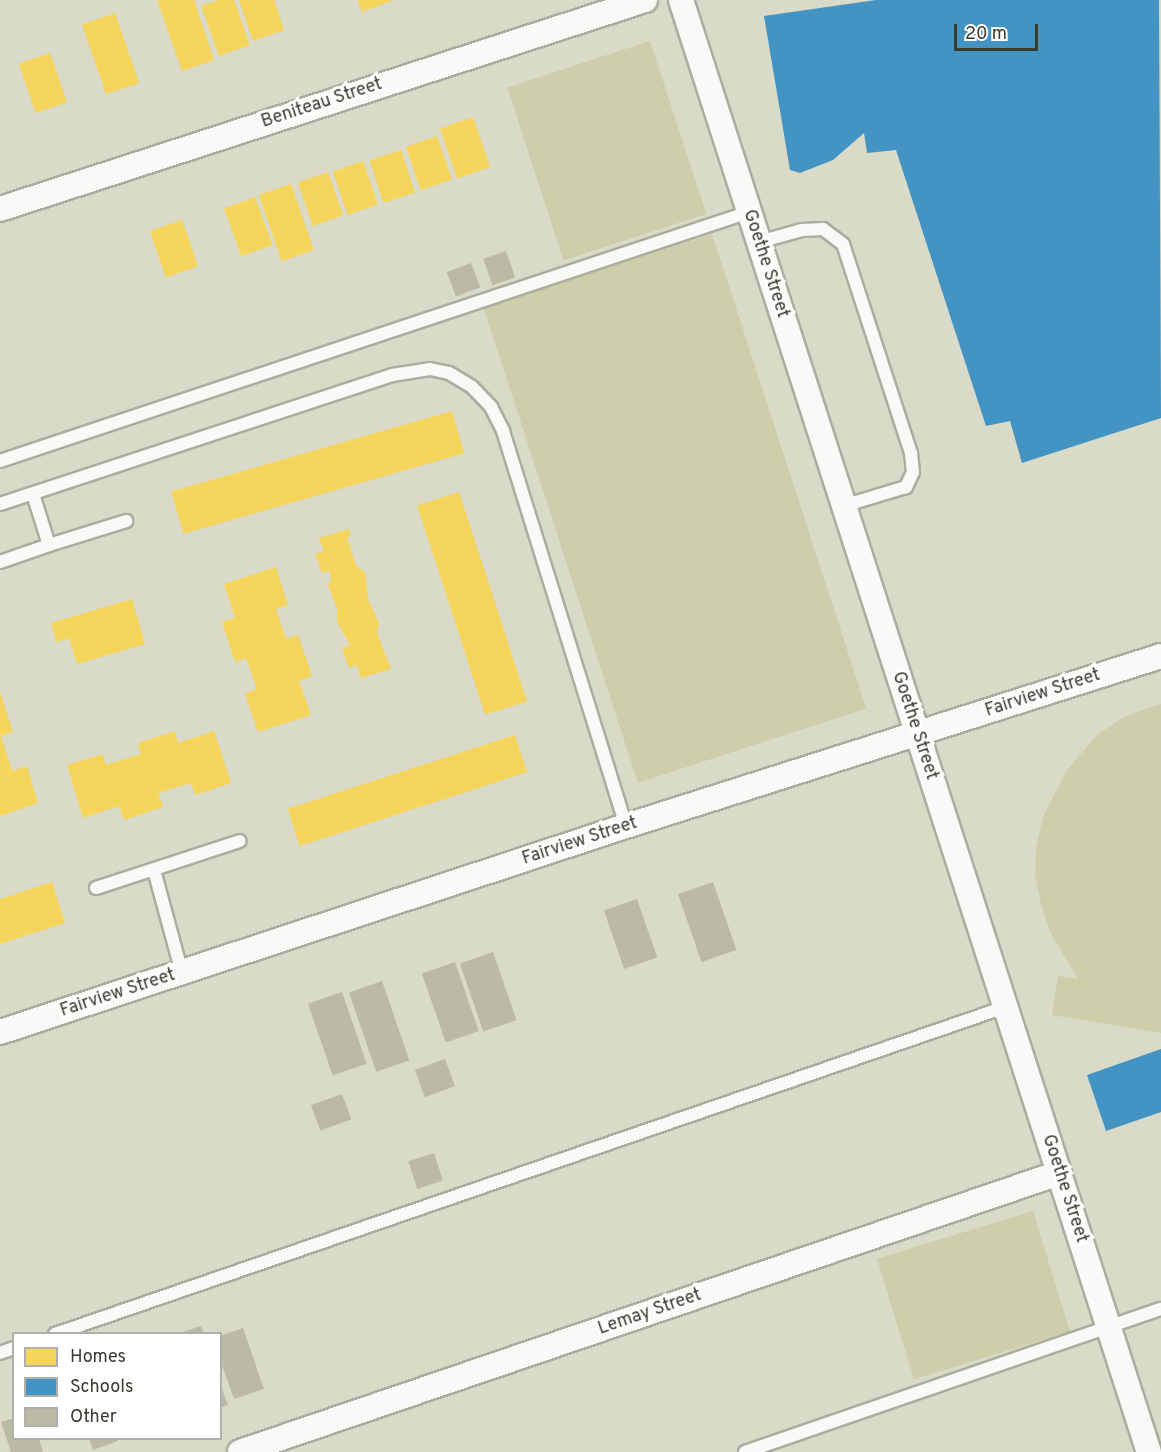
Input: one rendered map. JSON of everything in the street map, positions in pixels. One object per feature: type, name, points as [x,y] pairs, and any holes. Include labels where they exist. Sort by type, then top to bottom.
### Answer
[{"type":"street","name":"Beniteau Street","points":[[0,209],[645,0]]},
{"type":"street","name":"Goethe Street","points":[[681,0],[916,735],[1149,1452]]},
{"type":"street","name":"Fairview Street","points":[[0,1032],[626,826],[1161,656]]},
{"type":"street","name":"Lemay Street","points":[[240,1452],[1059,1173]]},
{"type":"lane","points":[[0,461],[749,212]]},
{"type":"lane","points":[[759,242],[802,230],[823,229],[843,244],[911,453],[913,472],[906,487],[843,506]]},
{"type":"lane","points":[[0,504],[392,375],[430,369],[449,373],[472,387],[490,407],[503,431],[626,826]]},
{"type":"lane","points":[[33,494],[49,545]]},
{"type":"lane","points":[[0,562],[126,521]]},
{"type":"lane","points":[[96,888],[240,841]]},
{"type":"lane","points":[[154,870],[182,973]]},
{"type":"lane","points":[[61,1332],[1005,1006]]},
{"type":"lane","points":[[745,1452],[1161,1309]]},
{"type":"green space","points":[[650,41],[706,214],[564,260],[507,87]]},
{"type":"green space","points":[[712,234],[866,709],[638,783],[484,308]]},
{"type":"green space","points":[[1161,704],[1161,1033],[1052,1015],[1058,976],[1078,979],[1050,932],[1035,876],[1036,848],[1043,817],[1067,770],[1097,735],[1126,716]]},
{"type":"green space","points":[[1033,1211],[1070,1331],[914,1379],[877,1259]]},
{"type":"building: Homes","points":[[157,0],[194,0],[214,60],[182,71]]},
{"type":"building: Homes","points":[[219,0],[234,0],[250,45],[219,56],[201,6]]},
{"type":"building: Homes","points":[[239,0],[274,0],[284,30],[253,41]]},
{"type":"building: Homes","points":[[358,0],[394,0],[362,12]]},
{"type":"building: Homes","points":[[115,13],[139,83],[106,94],[82,24]]},
{"type":"building: Homes","points":[[50,53],[67,102],[36,113],[19,64]]},
{"type":"building: Homes","points":[[473,117],[490,167],[457,179],[440,128]]},
{"type":"building: Homes","points":[[437,136],[452,179],[421,190],[406,147]]},
{"type":"building: Homes","points":[[401,150],[415,193],[384,203],[370,160]]},
{"type":"building: Homes","points":[[363,161],[378,204],[348,215],[333,171]]},
{"type":"building: Homes","points":[[328,172],[343,215],[313,226],[298,182]]},
{"type":"building: Homes","points":[[291,184],[314,250],[282,261],[259,195]]},
{"type":"building: Homes","points":[[255,197],[272,245],[241,256],[224,208]]},
{"type":"building: Homes","points":[[182,220],[198,266],[166,277],[150,231]]},
{"type":"building: Homes","points":[[452,411],[464,453],[183,534],[171,491]]},
{"type":"building: Homes","points":[[459,492],[527,701],[485,715],[417,506]]},
{"type":"building: Homes","points":[[349,529],[351,536],[347,537],[356,566],[365,572],[368,599],[379,623],[377,633],[391,669],[361,678],[357,665],[349,668],[342,648],[350,645],[337,622],[337,608],[327,583],[332,581],[329,571],[322,573],[315,554],[324,551],[319,538]]},
{"type":"building: Homes","points":[[276,567],[288,605],[276,609],[286,639],[298,635],[312,676],[299,681],[311,715],[258,732],[245,694],[257,689],[246,658],[235,662],[222,622],[235,618],[224,584]]},
{"type":"building: Homes","points":[[132,599],[145,644],[77,664],[69,638],[56,642],[51,623]]},
{"type":"building: Homes","points":[[0,692],[13,732],[1,736],[12,771],[27,766],[38,803],[0,816]]},
{"type":"building: Homes","points":[[175,731],[178,743],[214,731],[231,783],[195,795],[191,783],[158,793],[163,807],[124,820],[119,806],[83,818],[67,765],[103,754],[106,765],[141,754],[138,743]]},
{"type":"building: Homes","points":[[515,735],[527,772],[300,846],[288,809]]},
{"type":"building: Homes","points":[[52,882],[65,923],[0,944],[0,899]]},
{"type":"building: Schools","points":[[876,0],[1159,0],[1161,418],[1022,463],[1010,421],[986,426],[896,150],[867,153],[864,133],[833,160],[800,173],[790,170],[764,16]]},
{"type":"building: Schools","points":[[1161,1049],[1161,1112],[1106,1131],[1087,1075]]},
{"type":"building: Other","points":[[506,251],[515,277],[492,285],[483,259]]},
{"type":"building: Other","points":[[471,263],[480,287],[456,297],[447,272]]},
{"type":"building: Other","points":[[713,882],[736,950],[701,962],[678,894]]},
{"type":"building: Other","points":[[637,899],[657,958],[624,969],[604,910]]},
{"type":"building: Other","points":[[493,952],[516,1020],[483,1031],[460,963]]},
{"type":"building: Other","points":[[455,962],[479,1031],[446,1042],[422,973]]},
{"type":"building: Other","points":[[382,981],[409,1060],[376,1072],[349,992]]},
{"type":"building: Other","points":[[342,992],[367,1064],[333,1076],[308,1004]]},
{"type":"building: Other","points":[[445,1059],[455,1086],[425,1097],[415,1070]]},
{"type":"building: Other","points":[[342,1094],[351,1119],[320,1131],[311,1105]]},
{"type":"building: Other","points":[[434,1153],[443,1181],[417,1189],[408,1161]]},
{"type":"building: Other","points":[[201,1326],[203,1332],[183,1332]]},
{"type":"building: Other","points":[[243,1328],[264,1389],[234,1399],[222,1366],[222,1335]]},
{"type":"building: Other","points":[[222,1389],[228,1405],[222,1407]]},
{"type":"building: Other","points":[[12,1419],[12,1440],[40,1440],[43,1452],[11,1452],[1,1422]]},
{"type":"building: Other","points":[[90,1440],[118,1440],[118,1441],[93,1450]]}]
